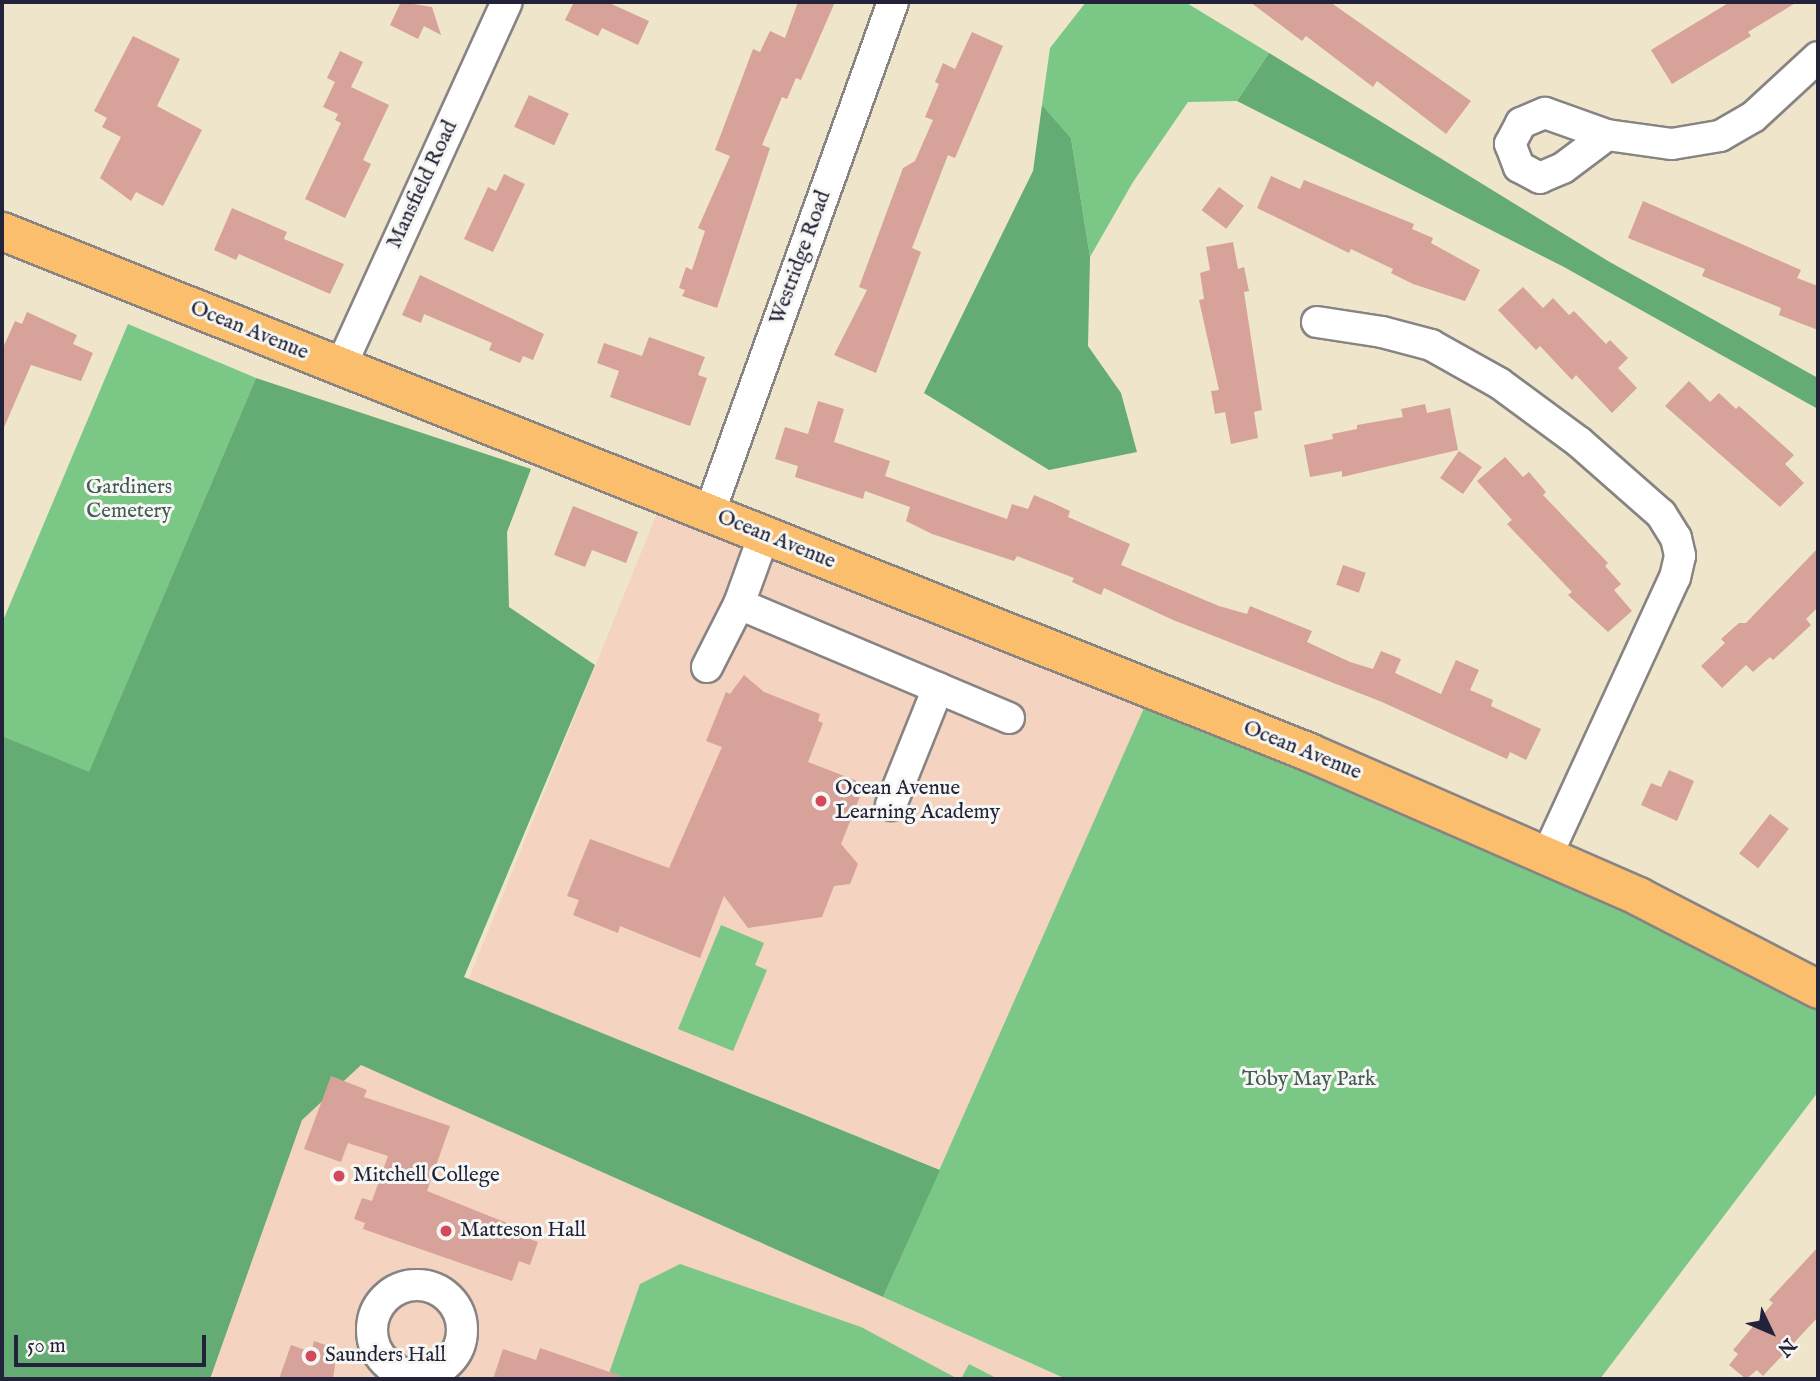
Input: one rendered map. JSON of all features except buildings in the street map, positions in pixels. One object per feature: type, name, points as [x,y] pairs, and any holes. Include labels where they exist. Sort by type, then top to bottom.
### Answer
[{"type":"main road","name":"Ocean Avenue","points":[[2,231],[340,368],[1309,752],[1547,855],[1709,930],[1818,989]]},
{"type":"street","name":"Mansfield Road","points":[[340,368],[507,2]]},
{"type":"street","name":"Westridge Road","points":[[709,514],[893,2]]},
{"type":"street","points":[[1607,135],[1672,144],[1720,136],[1753,117],[1818,57]]},
{"type":"street","points":[[1317,322],[1431,345],[1499,383],[1589,451],[1661,514],[1676,538],[1680,556],[1675,577],[1547,855]]},
{"type":"street","points":[[707,667],[738,604],[764,535]]},
{"type":"street","points":[[738,604],[1009,718]]},
{"type":"street","points":[[891,805],[938,688]]},
{"type":"shaded area","name":"Ocean Avenue Learning Academy","points":[[664,496],[1151,693],[956,1176],[469,979]]},
{"type":"shaded area","name":"Mitchell College","points":[[178,983],[1066,1379],[2,1379]]},
{"type":"green space","points":[[1086,2],[1185,2],[1269,53],[1237,101],[1188,102],[1133,182],[1090,257],[1071,138],[1042,105],[1050,48]]},
{"type":"green space","points":[[1269,53],[1608,261],[1818,378],[1818,409],[1564,267],[1237,101]]},
{"type":"green space","points":[[1042,105],[1071,138],[1090,257],[1088,346],[1121,393],[1137,452],[1049,470],[924,393],[1033,171]]},
{"type":"green space","name":"Gardiners Cemetery","points":[[128,324],[256,378],[89,773],[2,736],[2,623]]},
{"type":"green space","points":[[256,378],[531,469],[507,532],[509,607],[595,665],[464,977],[940,1170],[883,1297],[361,1065],[302,1120],[210,1379],[2,1379],[2,736],[89,772]]},
{"type":"green space","name":"Toby May Park","points":[[1152,690],[1818,989],[1818,1092],[1600,1379],[1066,1379],[883,1297]]},
{"type":"green space","points":[[721,925],[764,943],[755,965],[767,970],[733,1051],[678,1029]]},
{"type":"green space","points":[[680,1264],[861,1327],[958,1379],[607,1379],[640,1284]]},
{"type":"green space","points":[[969,1364],[998,1379],[961,1379]]},
{"type":"place","name":"Ocean Avenue Learning Academy","points":[[821,801]]},
{"type":"place","name":"Mitchell College","points":[[339,1176]]},
{"type":"place","name":"Matteson Hall","points":[[446,1231]]},
{"type":"place","name":"Saunders Hall","points":[[311,1356]]}]
